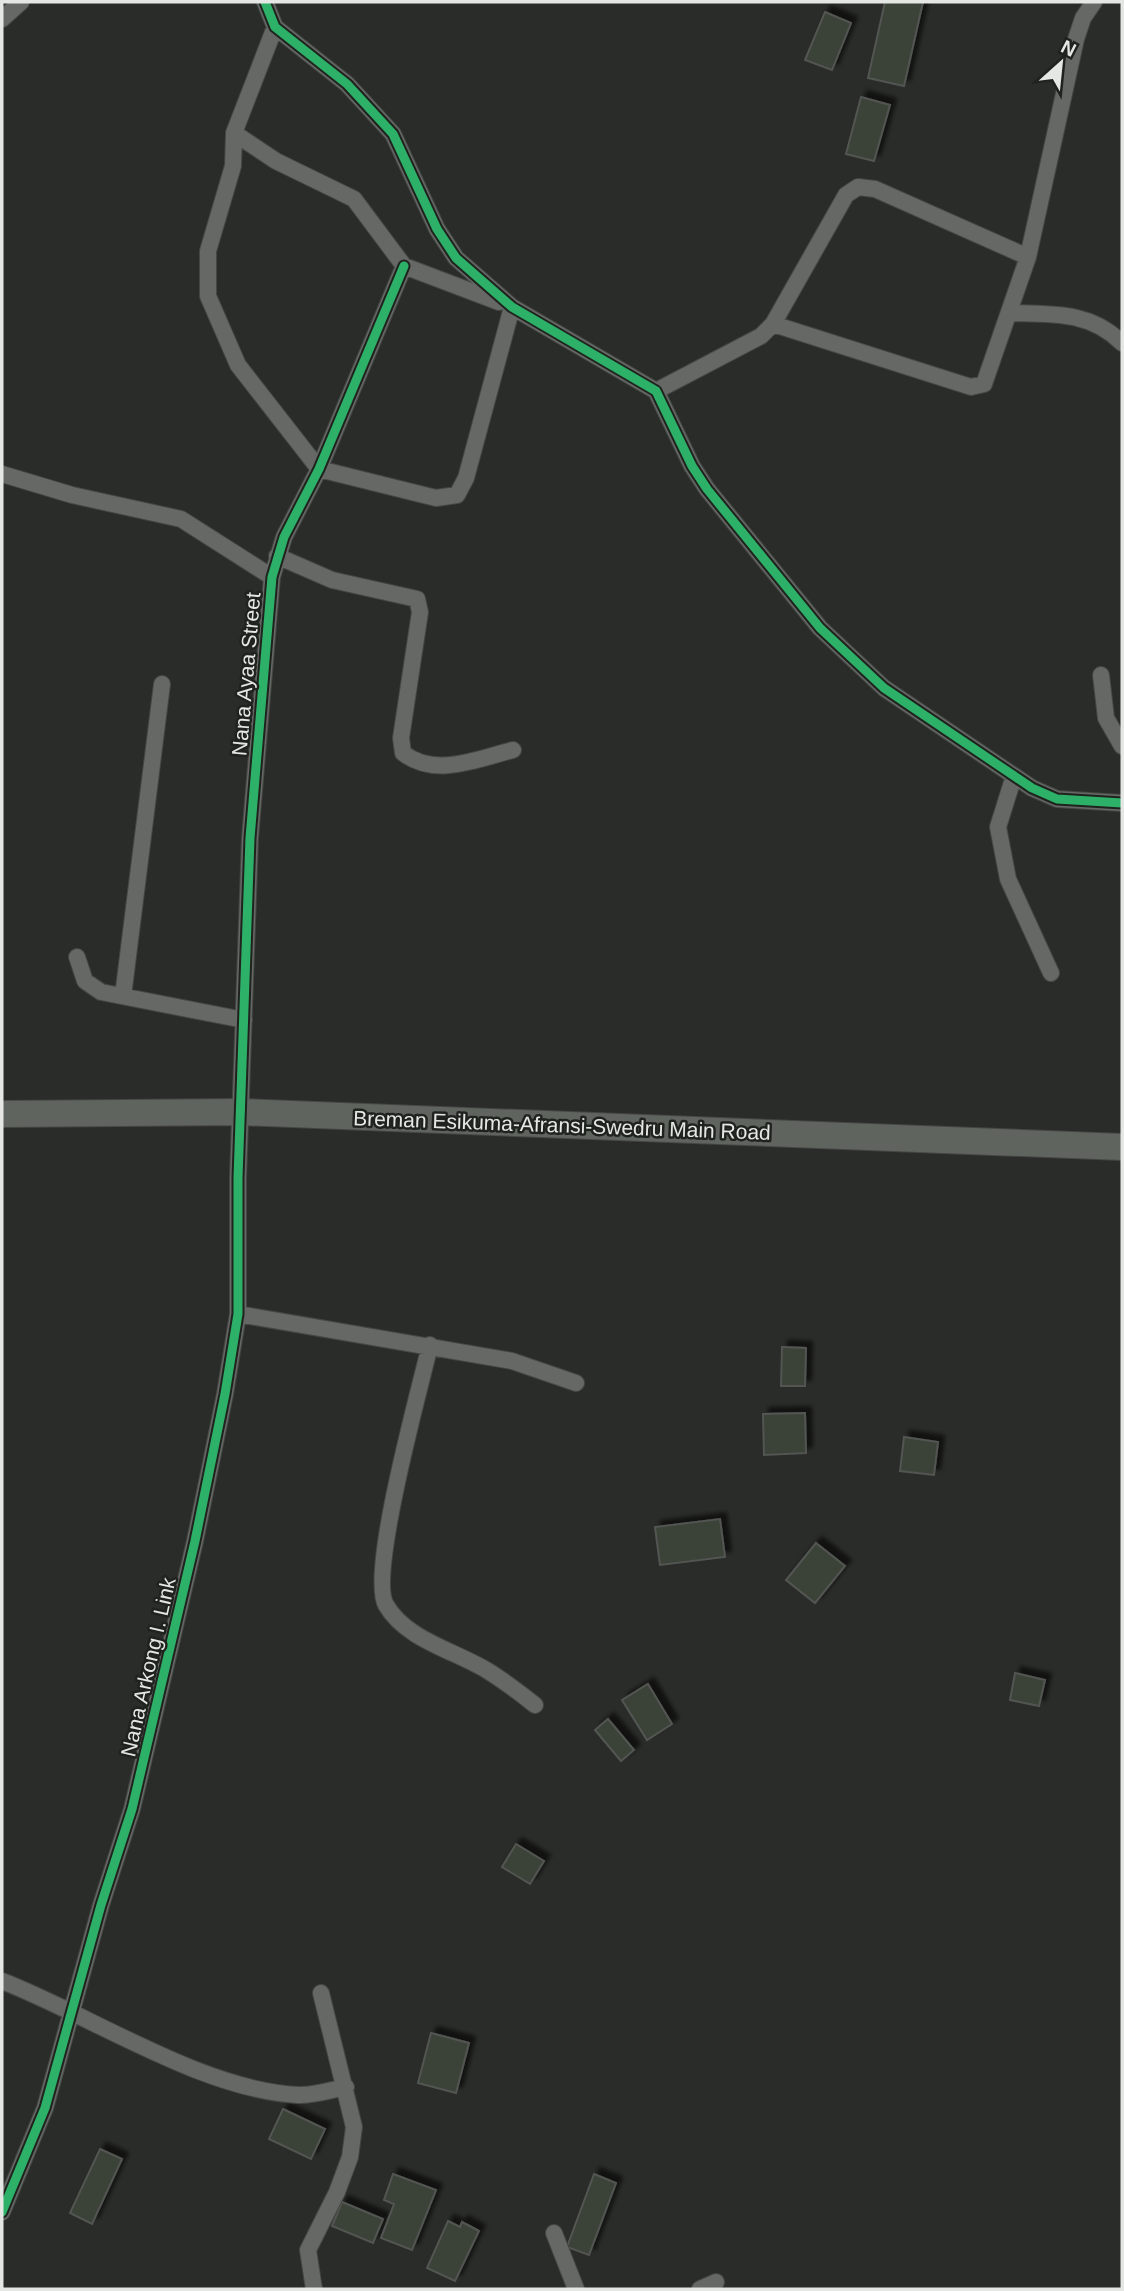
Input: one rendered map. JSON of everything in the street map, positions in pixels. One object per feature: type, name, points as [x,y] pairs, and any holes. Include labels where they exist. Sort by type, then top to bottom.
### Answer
[{"type":"main road","name":"Breman Esikuma-Afransi-Swedru Main Road","points":[[2,1114],[240,1112],[1122,1147]]},
{"type":"street","points":[[2,19],[21,2]]},
{"type":"street","points":[[265,2],[275,27],[371,108],[393,134],[437,229],[456,258],[512,307]]},
{"type":"street","points":[[772,324],[971,387],[984,384],[988,379],[1028,257],[1076,39],[1083,18],[1094,2]]},
{"type":"street","points":[[275,27],[234,133],[233,166],[208,251],[208,296],[238,365],[319,469],[436,499],[457,495],[466,478],[512,307]]},
{"type":"street","points":[[234,133],[276,161],[354,199],[404,266],[512,307],[656,391],[702,481],[820,628],[884,688],[1014,776],[1056,799],[1122,803]]},
{"type":"street","points":[[656,391],[756,341],[772,324],[846,195],[858,187],[875,189],[1028,257]]},
{"type":"street","name":"Nana Ayaa Street","points":[[240,1112],[250,826],[272,577],[277,556],[319,469],[404,266]]},
{"type":"street","points":[[1009,313],[1070,314],[1108,329],[1122,343]]},
{"type":"street","points":[[2,474],[72,495],[181,519],[272,577]]},
{"type":"street","points":[[277,556],[332,580],[417,599],[420,612],[401,738],[403,753],[413,761],[442,767],[513,750]]},
{"type":"street","points":[[1101,675],[1106,718],[1122,746]]},
{"type":"street","points":[[123,996],[162,684]]},
{"type":"street","points":[[1014,776],[998,827],[1008,879],[1051,973]]},
{"type":"street","points":[[77,957],[85,981],[101,992],[244,1020]]},
{"type":"street","name":"Nana Arkong I. Link","points":[[2,2212],[41,2119],[135,1796],[195,1541],[238,1314],[240,1112]]},
{"type":"street","points":[[238,1314],[512,1361],[576,1383]]},
{"type":"street","points":[[430,1345],[400,1475],[382,1574],[385,1604],[409,1630],[487,1670],[535,1704]]},
{"type":"street","points":[[2,1981],[72,2010],[165,2056],[259,2090],[300,2096],[346,2087]]},
{"type":"street","points":[[314,2289],[308,2250],[337,2192],[350,2157],[354,2127],[321,1993]]},
{"type":"street","points":[[554,2233],[576,2289]]},
{"type":"street","points":[[700,2289],[716,2282]]},
{"type":"building","points":[[885,2],[923,2],[904,86],[868,78]]},
{"type":"building","points":[[825,12],[851,23],[832,70],[805,60]]},
{"type":"building","points":[[861,97],[890,105],[874,161],[846,154]]},
{"type":"building","points":[[782,1347],[806,1348],[805,1386],[781,1386]]},
{"type":"building","points":[[805,1413],[806,1453],[764,1455],[763,1414]]},
{"type":"building","points":[[904,1437],[938,1442],[934,1475],[900,1471]]},
{"type":"building","points":[[720,1519],[725,1557],[660,1565],[655,1527]]},
{"type":"building","points":[[816,1543],[845,1566],[815,1603],[786,1580]]},
{"type":"building","points":[[1015,1673],[1045,1680],[1039,1706],[1010,1700]]},
{"type":"building","points":[[648,1684],[672,1724],[647,1740],[622,1700]]},
{"type":"building","points":[[608,1719],[634,1750],[621,1761],[595,1730]]},
{"type":"building","points":[[516,1844],[544,1861],[530,1884],[502,1867]]},
{"type":"building","points":[[431,2033],[469,2043],[456,2093],[418,2083]]},
{"type":"building","points":[[283,2109],[325,2129],[311,2159],[269,2139]]},
{"type":"building","points":[[100,2149],[122,2159],[92,2224],[70,2213]]},
{"type":"building","points":[[393,2174],[436,2190],[412,2250],[381,2238],[394,2204],[384,2200]]},
{"type":"building","points":[[594,2174],[616,2183],[589,2255],[567,2247]]},
{"type":"building","points":[[342,2202],[383,2219],[373,2243],[332,2226]]},
{"type":"building","points":[[448,2221],[460,2227],[462,2222],[479,2231],[455,2281],[427,2268]]},
{"type":"cycle path","points":[[265,2],[275,27],[347,84],[393,134],[437,229],[456,258],[512,307],[656,391],[692,466],[707,489],[820,628],[884,688],[1032,788],[1057,799],[1122,803]]},
{"type":"cycle path","points":[[2,2212],[45,2108],[101,1905],[132,1809],[195,1541],[225,1394],[238,1314],[238,1178],[250,838],[272,577],[284,537],[319,469],[404,266]]}]
